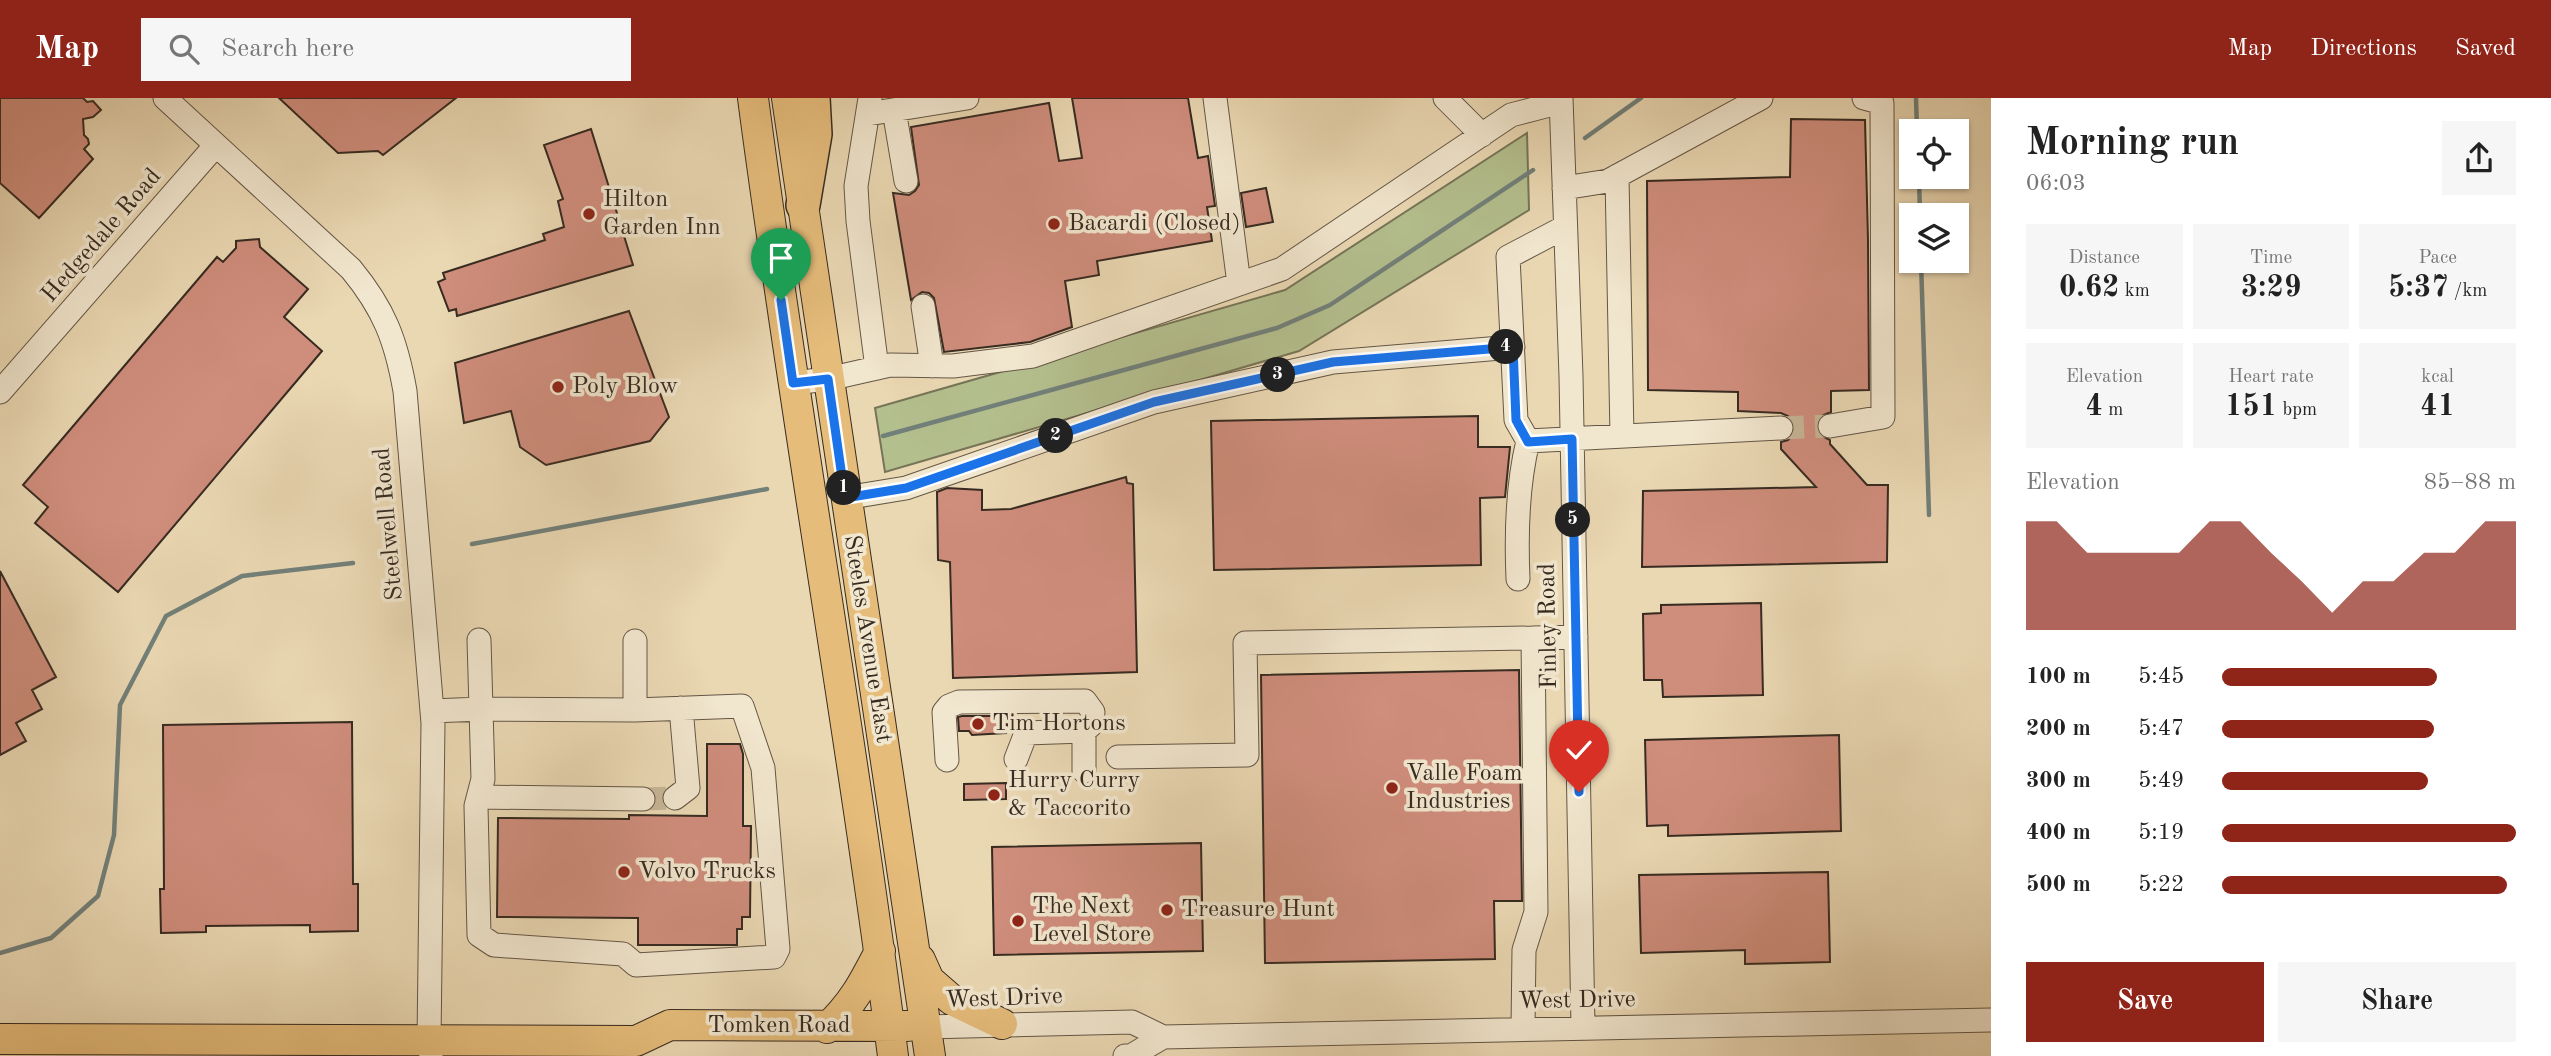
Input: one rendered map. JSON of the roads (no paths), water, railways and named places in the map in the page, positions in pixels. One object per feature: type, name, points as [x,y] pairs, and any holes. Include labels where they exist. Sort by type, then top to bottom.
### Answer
[{"type":"highway","points":[[803,205],[814,134],[813,98]]},
{"type":"main road","name":"Steeles Avenue East","points":[[753,98],[793,383],[880,951],[893,1056]]},
{"type":"main road","name":"Steeles Avenue East","points":[[786,98],[928,1042]]},
{"type":"main road","points":[[914,946],[929,980],[952,1000],[1003,1024]]},
{"type":"main road","points":[[827,1028],[857,995],[880,951]]},
{"type":"main road","name":"Tomken Road","points":[[0,1039],[430,1049],[636,1041],[670,1026],[827,1028],[889,1025],[928,1042]]},
{"type":"main road","name":"Tomken Road","points":[[636,1041],[663,1056]]},
{"type":"street","name":"Steelwell Road","points":[[165,98],[351,269],[372,294],[399,357],[405,391],[432,711],[430,1049]]},
{"type":"street","points":[[877,368],[856,186],[869,106],[894,110],[967,98]]},
{"type":"street","points":[[1223,98],[1215,98],[1239,284]]},
{"type":"street","points":[[1445,98],[1482,135]]},
{"type":"street","points":[[1564,188],[1608,181],[1761,98]]},
{"type":"street","points":[[1830,426],[1883,417],[1882,103],[1864,98]]},
{"type":"street","points":[[793,383],[828,379],[890,365],[953,366],[1033,356],[1282,269],[1511,115],[1561,100]]},
{"type":"street","name":"Finley Road","points":[[1561,100],[1572,439],[1583,1027]]},
{"type":"street","points":[[894,110],[906,181]]},
{"type":"street","name":"Hedgedale Road","points":[[0,392],[216,145]]},
{"type":"street","points":[[1617,176],[1622,436]]},
{"type":"street","points":[[1518,579],[1516,531],[1528,442],[1516,420],[1508,257],[1566,228]]},
{"type":"street","points":[[923,306],[932,366]]},
{"type":"street","points":[[845,498],[906,488],[1154,402],[1333,362],[1513,347]]},
{"type":"street","points":[[1528,442],[1780,428]]},
{"type":"street","points":[[1118,757],[1247,755],[1245,643],[1576,637]]},
{"type":"street","points":[[1524,1028],[1524,950],[1536,912],[1533,638]]},
{"type":"street","points":[[432,711],[481,709],[635,709],[742,706],[763,768],[778,949],[774,957],[636,965],[623,954],[494,946],[479,935],[477,806],[483,779],[481,709],[479,640]]},
{"type":"street","points":[[635,641],[635,709]]},
{"type":"street","points":[[947,760],[944,712],[949,706],[959,702],[1085,701],[1093,712],[1091,725],[1084,731],[1026,733],[1016,759]]},
{"type":"street","points":[[675,798],[688,788],[681,708]]},
{"type":"street","points":[[1084,731],[1084,771]]},
{"type":"street","points":[[478,797],[643,799]]},
{"type":"street","name":"West Drive","points":[[928,1042],[1003,1024],[1132,1021],[1163,1037],[1991,1020]]},
{"type":"street","name":"West Drive","points":[[1125,1056],[1131,1056],[1163,1037]]},
{"type":"waterway","points":[[1585,138],[1641,98]]},
{"type":"waterway","points":[[1916,98],[1917,119]]},
{"type":"waterway","points":[[883,436],[1277,328],[1330,305],[1533,170]]},
{"type":"waterway","points":[[1919,189],[1920,203]]},
{"type":"waterway","points":[[1921,273],[1929,515]]},
{"type":"waterway","points":[[472,544],[767,489]]},
{"type":"waterway","points":[[0,953],[51,938],[98,896],[114,835],[120,705],[166,616],[242,576],[353,563]]},
{"type":"tunnel","points":[[1781,428],[1830,426]]},
{"type":"tunnel","points":[[643,799],[675,798]]},
{"type":"place","name":"Hilton Garden Inn","points":[[589,214]]},
{"type":"place","name":"Bacardi (Closed)","points":[[1054,224]]},
{"type":"place","name":"Poly Blow","points":[[558,387]]},
{"type":"place","name":"Tim Hortons","points":[[978,724]]},
{"type":"place","name":"Valle Foam Industries","points":[[1392,788]]},
{"type":"place","name":"Hurry Curry & Taccorito","points":[[994,795]]},
{"type":"place","name":"Volvo Trucks","points":[[624,872]]},
{"type":"place","name":"Treasure Hunt","points":[[1167,910]]},
{"type":"place","name":"The Next Level Store","points":[[1018,921]]}]
